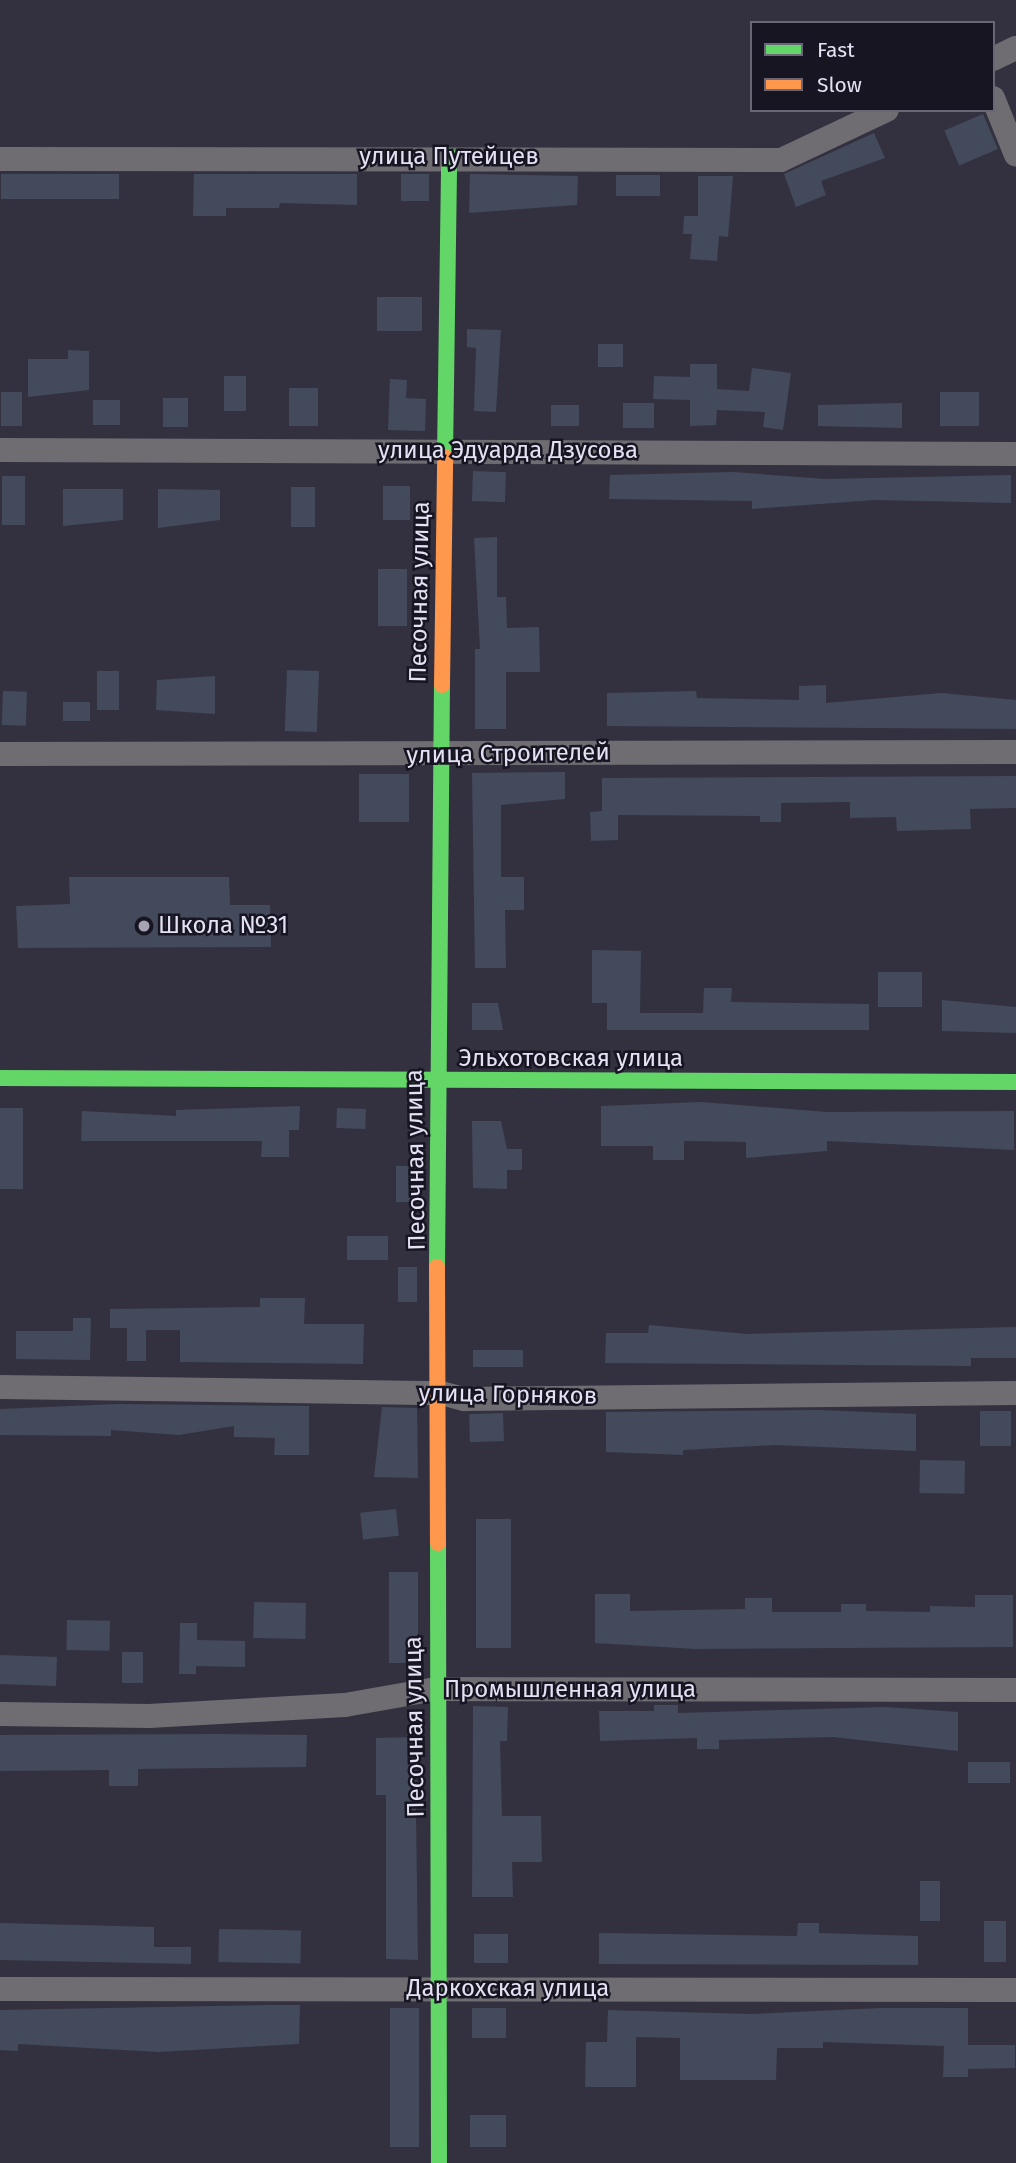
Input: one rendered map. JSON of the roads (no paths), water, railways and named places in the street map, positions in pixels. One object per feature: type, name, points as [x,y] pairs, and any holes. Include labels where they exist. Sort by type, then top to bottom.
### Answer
[{"type":"street","points":[[995,59],[1016,48]]},
{"type":"street","points":[[995,102],[1016,155]]},
{"type":"street","name":"улица Путейцев","points":[[0,159],[449,156],[780,160],[883,112]]},
{"type":"street","name":"Песочная улица","points":[[439,2163],[442,1988],[436,1689],[441,1393],[437,1082],[439,754],[449,156]]},
{"type":"street","name":"улица Эдуарда Дзусова","points":[[0,450],[1016,454]]},
{"type":"street","name":"улица Строителей","points":[[0,754],[1016,752]]},
{"type":"street","name":"Эльхотовская улица","points":[[0,1078],[437,1082],[1016,1082]]},
{"type":"street","name":"улица Горняков","points":[[0,1387],[441,1393],[464,1399],[1016,1393]]},
{"type":"street","name":"Промышленная улица","points":[[0,1714],[175,1715],[345,1705],[436,1689],[1016,1690]]},
{"type":"street","name":"Даркохская улица","points":[[0,1989],[1016,1990]]},
{"type":"place","name":"Школа №31","points":[[144,926]]}]
